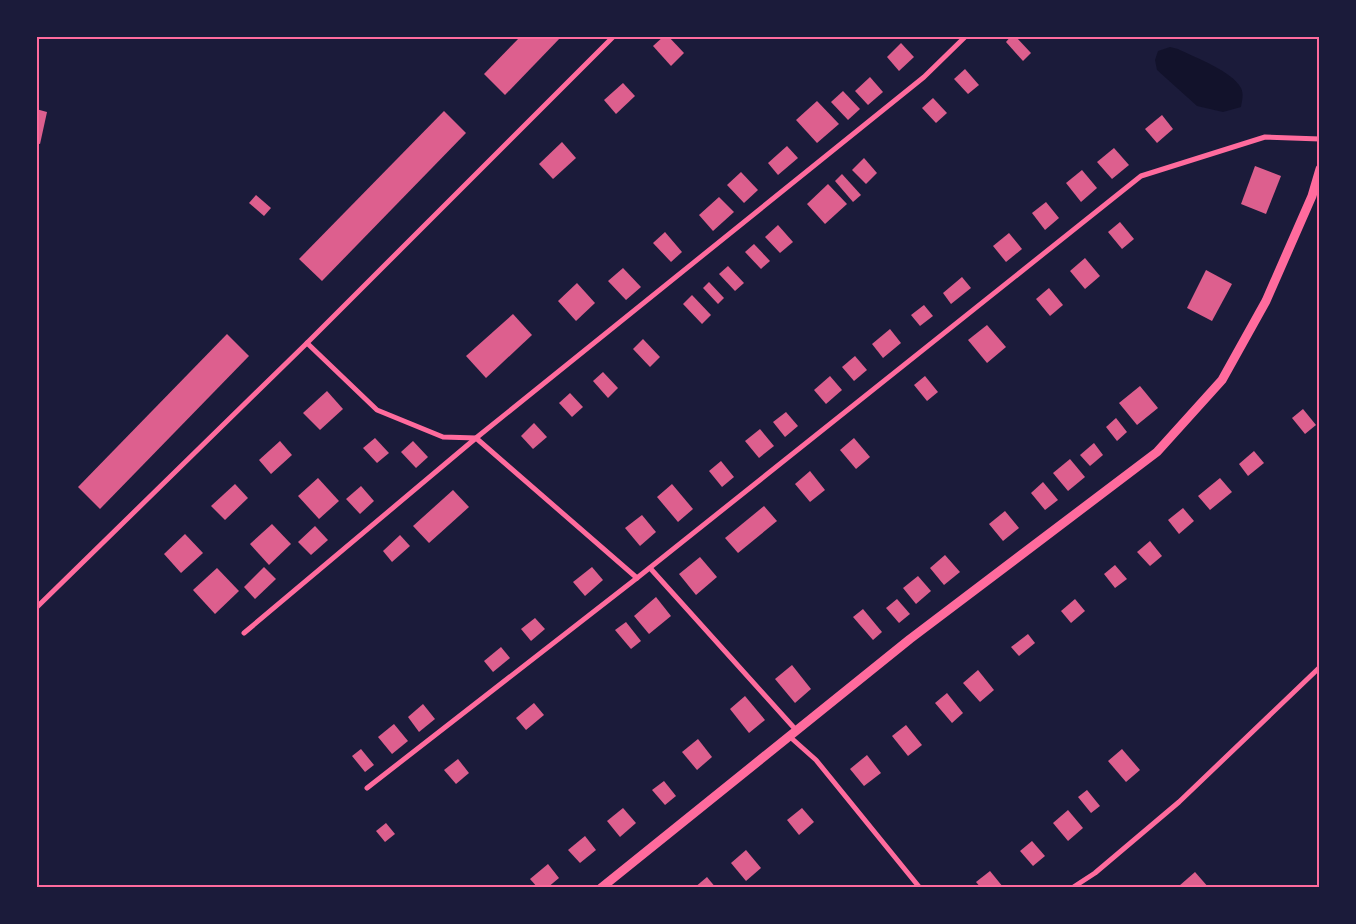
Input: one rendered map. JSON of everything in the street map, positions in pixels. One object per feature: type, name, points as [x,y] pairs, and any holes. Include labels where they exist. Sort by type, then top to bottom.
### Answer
[{"type":"street","points":[[36,608],[307,343],[614,36]]},
{"type":"street","points":[[244,633],[476,438],[924,77],[966,36]]},
{"type":"street","points":[[367,788],[650,568],[1141,176],[1265,137],[1320,139]]},
{"type":"street","points":[[601,888],[910,639],[1157,452],[1222,380],[1266,301],[1312,196],[1320,169]]},
{"type":"street","points":[[307,343],[378,410],[443,437],[476,438],[637,578]]},
{"type":"street","points":[[650,568],[816,760],[920,888]]},
{"type":"street","points":[[1072,888],[1095,873],[1179,802],[1320,667]]},
{"type":"shaded area","points":[[1170,47],[1203,61],[1230,76],[1242,90],[1241,107],[1223,112],[1197,106],[1157,70],[1155,60],[1158,51]]},
{"type":"building","points":[[521,36],[562,36],[505,95],[484,74]]},
{"type":"building","points":[[664,36],[668,36],[684,53],[671,66],[653,46]]},
{"type":"building","points":[[1011,36],[1015,36],[1031,53],[1023,61],[1006,42]]},
{"type":"building","points":[[901,43],[914,57],[899,71],[887,57]]},
{"type":"building","points":[[965,69],[979,85],[968,94],[954,79]]},
{"type":"building","points":[[870,77],[883,92],[868,105],[855,91]]},
{"type":"building","points":[[623,83],[635,96],[616,114],[604,100]]},
{"type":"building","points":[[843,91],[860,109],[848,120],[831,102]]},
{"type":"building","points":[[933,98],[947,113],[936,123],[922,108]]},
{"type":"building","points":[[817,101],[839,124],[817,143],[796,120]]},
{"type":"building","points":[[36,109],[47,112],[40,144],[36,143]]},
{"type":"building","points":[[444,111],[466,133],[322,281],[299,259]]},
{"type":"building","points":[[1162,115],[1173,129],[1157,143],[1145,129]]},
{"type":"building","points":[[562,142],[576,158],[553,179],[539,164]]},
{"type":"building","points":[[787,146],[798,158],[778,175],[768,163]]},
{"type":"building","points":[[1114,148],[1129,165],[1112,179],[1097,162]]},
{"type":"building","points":[[864,158],[877,173],[866,184],[852,170]]},
{"type":"building","points":[[1255,166],[1281,176],[1266,214],[1241,204]]},
{"type":"building","points":[[1082,170],[1097,188],[1081,202],[1066,183]]},
{"type":"building","points":[[741,172],[758,190],[744,203],[727,185]]},
{"type":"building","points":[[842,174],[861,195],[853,202],[835,181]]},
{"type":"building","points":[[828,184],[847,204],[825,224],[807,204]]},
{"type":"building","points":[[256,195],[271,208],[264,216],[249,203]]},
{"type":"building","points":[[719,197],[734,212],[713,231],[699,215]]},
{"type":"building","points":[[1046,202],[1059,218],[1045,230],[1032,213]]},
{"type":"building","points":[[1120,222],[1134,239],[1122,249],[1108,232]]},
{"type":"building","points":[[778,225],[793,242],[780,253],[765,237]]},
{"type":"building","points":[[665,232],[682,252],[671,262],[653,243]]},
{"type":"building","points":[[1009,233],[1022,249],[1006,262],[993,246]]},
{"type":"building","points":[[754,244],[770,261],[761,269],[745,252]]},
{"type":"building","points":[[1085,258],[1100,276],[1085,289],[1070,271]]},
{"type":"building","points":[[728,266],[744,283],[735,291],[719,274]]},
{"type":"building","points":[[623,268],[641,287],[626,300],[608,281]]},
{"type":"building","points":[[1206,270],[1232,284],[1212,321],[1187,308]]},
{"type":"building","points":[[962,277],[971,288],[951,304],[943,293]]},
{"type":"building","points":[[709,282],[724,298],[718,304],[703,288]]},
{"type":"building","points":[[577,283],[595,303],[576,321],[558,301]]},
{"type":"building","points":[[1049,288],[1063,305],[1050,316],[1036,299]]},
{"type":"building","points":[[692,295],[711,315],[702,324],[683,304]]},
{"type":"building","points":[[924,305],[933,316],[920,326],[911,315]]},
{"type":"building","points":[[513,314],[532,335],[486,378],[466,356]]},
{"type":"building","points":[[987,325],[1006,347],[987,363],[968,340]]},
{"type":"building","points":[[890,329],[901,343],[883,358],[872,344]]},
{"type":"building","points":[[227,334],[249,356],[100,509],[78,487]]},
{"type":"building","points":[[643,339],[660,357],[650,367],[633,349]]},
{"type":"building","points":[[855,356],[867,370],[854,381],[842,367]]},
{"type":"building","points":[[603,372],[618,388],[608,398],[593,381]]},
{"type":"building","points":[[830,376],[842,390],[826,404],[814,390]]},
{"type":"building","points":[[925,376],[938,392],[927,401],[914,385]]},
{"type":"building","points":[[1140,386],[1158,408],[1137,425],[1119,403]]},
{"type":"building","points":[[327,391],[343,409],[320,430],[303,413]]},
{"type":"building","points":[[570,393],[583,407],[572,417],[559,403]]},
{"type":"building","points":[[1303,409],[1316,425],[1305,434],[1292,418]]},
{"type":"building","points":[[786,412],[798,426],[785,437],[773,422]]},
{"type":"building","points":[[1116,418],[1127,432],[1117,441],[1106,427]]},
{"type":"building","points":[[534,423],[547,437],[533,449],[521,436]]},
{"type":"building","points":[[760,429],[774,446],[759,458],[745,441]]},
{"type":"building","points":[[375,438],[389,453],[377,463],[363,448]]},
{"type":"building","points":[[854,438],[870,457],[856,469],[840,450]]},
{"type":"building","points":[[280,441],[292,455],[271,474],[259,460]]},
{"type":"building","points":[[413,441],[428,457],[416,468],[401,452]]},
{"type":"building","points":[[1094,443],[1103,455],[1090,466],[1080,455]]},
{"type":"building","points":[[1254,451],[1264,463],[1248,476],[1239,464]]},
{"type":"building","points":[[1070,459],[1085,477],[1068,491],[1053,473]]},
{"type":"building","points":[[721,461],[734,477],[722,487],[709,471]]},
{"type":"building","points":[[810,471],[825,490],[810,502],[795,484]]},
{"type":"building","points":[[318,478],[339,501],[319,519],[298,496]]},
{"type":"building","points":[[1220,478],[1232,492],[1210,510],[1198,496]]},
{"type":"building","points":[[1043,482],[1058,500],[1045,510],[1031,493]]},
{"type":"building","points":[[235,484],[248,498],[225,520],[211,506]]},
{"type":"building","points":[[672,484],[693,509],[678,522],[657,497]]},
{"type":"building","points":[[361,486],[374,501],[360,514],[346,499]]},
{"type":"building","points":[[453,490],[469,507],[429,543],[413,526]]},
{"type":"building","points":[[764,506],[777,521],[738,553],[725,538]]},
{"type":"building","points":[[1183,508],[1194,521],[1179,534],[1168,520]]},
{"type":"building","points":[[1005,511],[1019,528],[1003,541],[989,524]]},
{"type":"building","points":[[642,515],[656,532],[640,546],[625,528]]},
{"type":"building","points":[[272,524],[291,544],[269,565],[250,544]]},
{"type":"building","points":[[315,526],[328,540],[311,555],[298,542]]},
{"type":"building","points":[[185,534],[203,553],[181,573],[164,554]]},
{"type":"building","points":[[400,535],[410,546],[392,562],[383,551]]},
{"type":"building","points":[[1150,541],[1162,556],[1150,566],[1137,552]]},
{"type":"building","points":[[945,555],[960,572],[944,585],[930,568]]},
{"type":"building","points":[[700,557],[717,577],[696,595],[679,574]]},
{"type":"building","points":[[1115,565],[1127,579],[1115,588],[1104,574]]},
{"type":"building","points":[[264,567],[276,579],[255,599],[244,587]]},
{"type":"building","points":[[592,567],[603,580],[585,596],[573,582]]},
{"type":"building","points":[[217,568],[239,591],[215,614],[193,590]]},
{"type":"building","points":[[918,576],[931,591],[916,604],[903,588]]},
{"type":"building","points":[[656,597],[671,616],[649,634],[634,616]]},
{"type":"building","points":[[897,599],[910,614],[899,623],[886,608]]},
{"type":"building","points":[[1075,599],[1085,611],[1071,623],[1061,611]]},
{"type":"building","points":[[863,609],[882,632],[873,640],[853,617]]},
{"type":"building","points":[[535,618],[545,629],[531,641],[521,629]]},
{"type":"building","points":[[626,622],[641,641],[631,649],[615,630]]},
{"type":"building","points":[[1028,634],[1035,643],[1019,656],[1011,647]]},
{"type":"building","points":[[501,647],[510,658],[493,672],[484,661]]},
{"type":"building","points":[[792,665],[811,689],[795,703],[775,679]]},
{"type":"building","points":[[978,670],[994,690],[980,702],[963,683]]},
{"type":"building","points":[[947,693],[963,713],[952,723],[935,703]]},
{"type":"building","points":[[745,696],[765,720],[749,733],[730,709]]},
{"type":"building","points":[[534,703],[544,715],[526,730],[516,718]]},
{"type":"building","points":[[423,704],[435,719],[419,732],[408,717]]},
{"type":"building","points":[[394,724],[408,741],[392,754],[378,737]]},
{"type":"building","points":[[906,725],[922,745],[908,756],[892,736]]},
{"type":"building","points":[[698,739],[712,757],[697,770],[682,752]]},
{"type":"building","points":[[361,749],[374,765],[365,772],[352,756]]},
{"type":"building","points":[[1122,749],[1140,770],[1126,782],[1108,761]]},
{"type":"building","points":[[867,755],[881,773],[864,786],[850,769]]},
{"type":"building","points":[[458,759],[469,773],[456,784],[444,770]]},
{"type":"building","points":[[664,781],[676,796],[665,805],[652,790]]},
{"type":"building","points":[[1087,790],[1100,806],[1091,813],[1078,797]]},
{"type":"building","points":[[623,808],[636,823],[620,837],[607,821]]},
{"type":"building","points":[[802,808],[814,822],[799,835],[787,820]]},
{"type":"building","points":[[1068,810],[1083,828],[1068,841],[1053,823]]},
{"type":"building","points":[[386,823],[395,834],[385,842],[376,831]]},
{"type":"building","points":[[585,836],[596,850],[580,863],[568,850]]},
{"type":"building","points":[[1032,841],[1045,856],[1033,866],[1020,851]]},
{"type":"building","points":[[746,850],[761,868],[746,881],[731,863]]},
{"type":"building","points":[[548,864],[559,878],[547,888],[538,888],[530,879]]},
{"type":"building","points":[[990,871],[1003,887],[981,888],[976,882]]},
{"type":"building","points":[[1195,872],[1209,888],[1180,888],[1179,886]]},
{"type":"building","points":[[707,877],[716,888],[694,888]]}]
